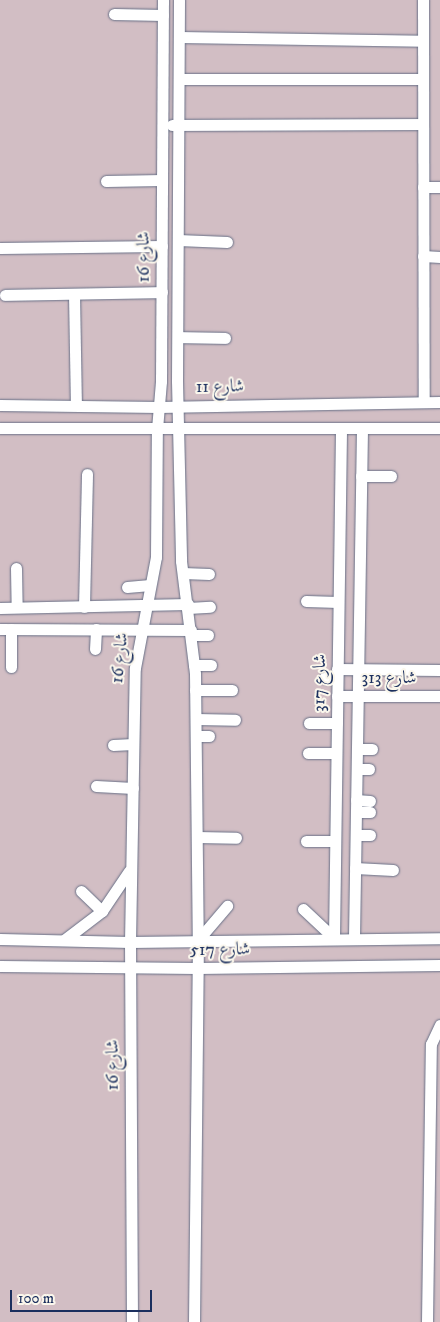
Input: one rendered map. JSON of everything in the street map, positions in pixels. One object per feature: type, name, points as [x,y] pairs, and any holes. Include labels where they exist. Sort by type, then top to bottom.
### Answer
[{"type":"street","name":"شارع 16","points":[[132,1322],[130,942],[133,744],[135,668],[140,629],[156,557],[157,430],[162,292],[163,0]]},
{"type":"street","name":"شارع 16","points":[[179,0],[178,406],[183,573],[194,665],[196,736],[202,761],[196,795],[202,820],[197,837],[198,968],[194,1322]]},
{"type":"street","points":[[423,0],[424,402]]},
{"type":"street","points":[[114,14],[163,15]]},
{"type":"street","points":[[179,37],[423,41]]},
{"type":"street","points":[[178,79],[423,79]]},
{"type":"street","points":[[162,125],[423,124]]},
{"type":"street","points":[[106,181],[162,180]]},
{"type":"street","points":[[423,187],[440,187]]},
{"type":"street","points":[[178,240],[227,242]]},
{"type":"street","points":[[0,248],[162,246]]},
{"type":"street","points":[[423,256],[440,257]]},
{"type":"street","points":[[5,295],[162,292]]},
{"type":"street","points":[[74,294],[76,405]]},
{"type":"street","points":[[178,337],[225,338]]},
{"type":"street","name":"شارع 11","points":[[0,404],[178,406],[440,402]]},
{"type":"street","points":[[0,428],[157,430],[440,428]]},
{"type":"street","name":"شارع 317","points":[[334,938],[335,841],[330,814],[330,769],[336,753],[337,723],[338,638],[334,608],[340,428]]},
{"type":"street","points":[[354,938],[362,428]]},
{"type":"street","points":[[84,607],[87,474]]},
{"type":"street","points":[[361,476],[392,476]]},
{"type":"street","points":[[16,568],[17,608]]},
{"type":"street","points":[[183,573],[209,574]]},
{"type":"street","points":[[127,587],[150,585]]},
{"type":"street","points":[[306,601],[334,608]]},
{"type":"street","points":[[0,608],[210,607]]},
{"type":"street","points":[[11,667],[6,629],[140,629],[208,635]]},
{"type":"street","points":[[95,650],[96,629]]},
{"type":"street","points":[[326,638],[338,638]]},
{"type":"street","points":[[432,658],[435,670]]},
{"type":"street","points":[[194,665],[211,665]]},
{"type":"street","name":"شارع 313","points":[[324,678],[358,669],[435,670]]},
{"type":"street","points":[[195,690],[232,690]]},
{"type":"street","name":"شارع 313","points":[[337,696],[440,696]]},
{"type":"street","points":[[196,719],[235,720]]},
{"type":"street","points":[[309,723],[337,723]]},
{"type":"street","points":[[196,736],[210,736]]},
{"type":"street","points":[[113,745],[133,744]]},
{"type":"street","points":[[357,749],[372,749]]},
{"type":"street","points":[[308,752],[336,753]]},
{"type":"street","points":[[357,769],[369,769]]},
{"type":"street","points":[[96,786],[132,788]]},
{"type":"street","points":[[196,795],[208,795]]},
{"type":"street","points":[[356,806],[370,806]]},
{"type":"street","points":[[356,835],[370,835]]},
{"type":"street","points":[[197,837],[236,838]]},
{"type":"street","points":[[306,841],[335,841]]},
{"type":"street","points":[[64,940],[102,911],[131,867]]},
{"type":"street","points":[[355,868],[393,870]]},
{"type":"street","points":[[81,891],[102,911]]},
{"type":"street","points":[[198,940],[227,906]]},
{"type":"street","points":[[303,909],[334,938]]},
{"type":"street","name":"شارع 517","points":[[0,939],[130,942],[440,938]]},
{"type":"street","name":"شارع 517","points":[[0,966],[198,968],[440,965]]},
{"type":"street","points":[[427,1322],[431,1044],[440,1025]]},
{"type":"shaded area","points":[[0,0],[440,0],[440,1322],[0,1322]]}]
